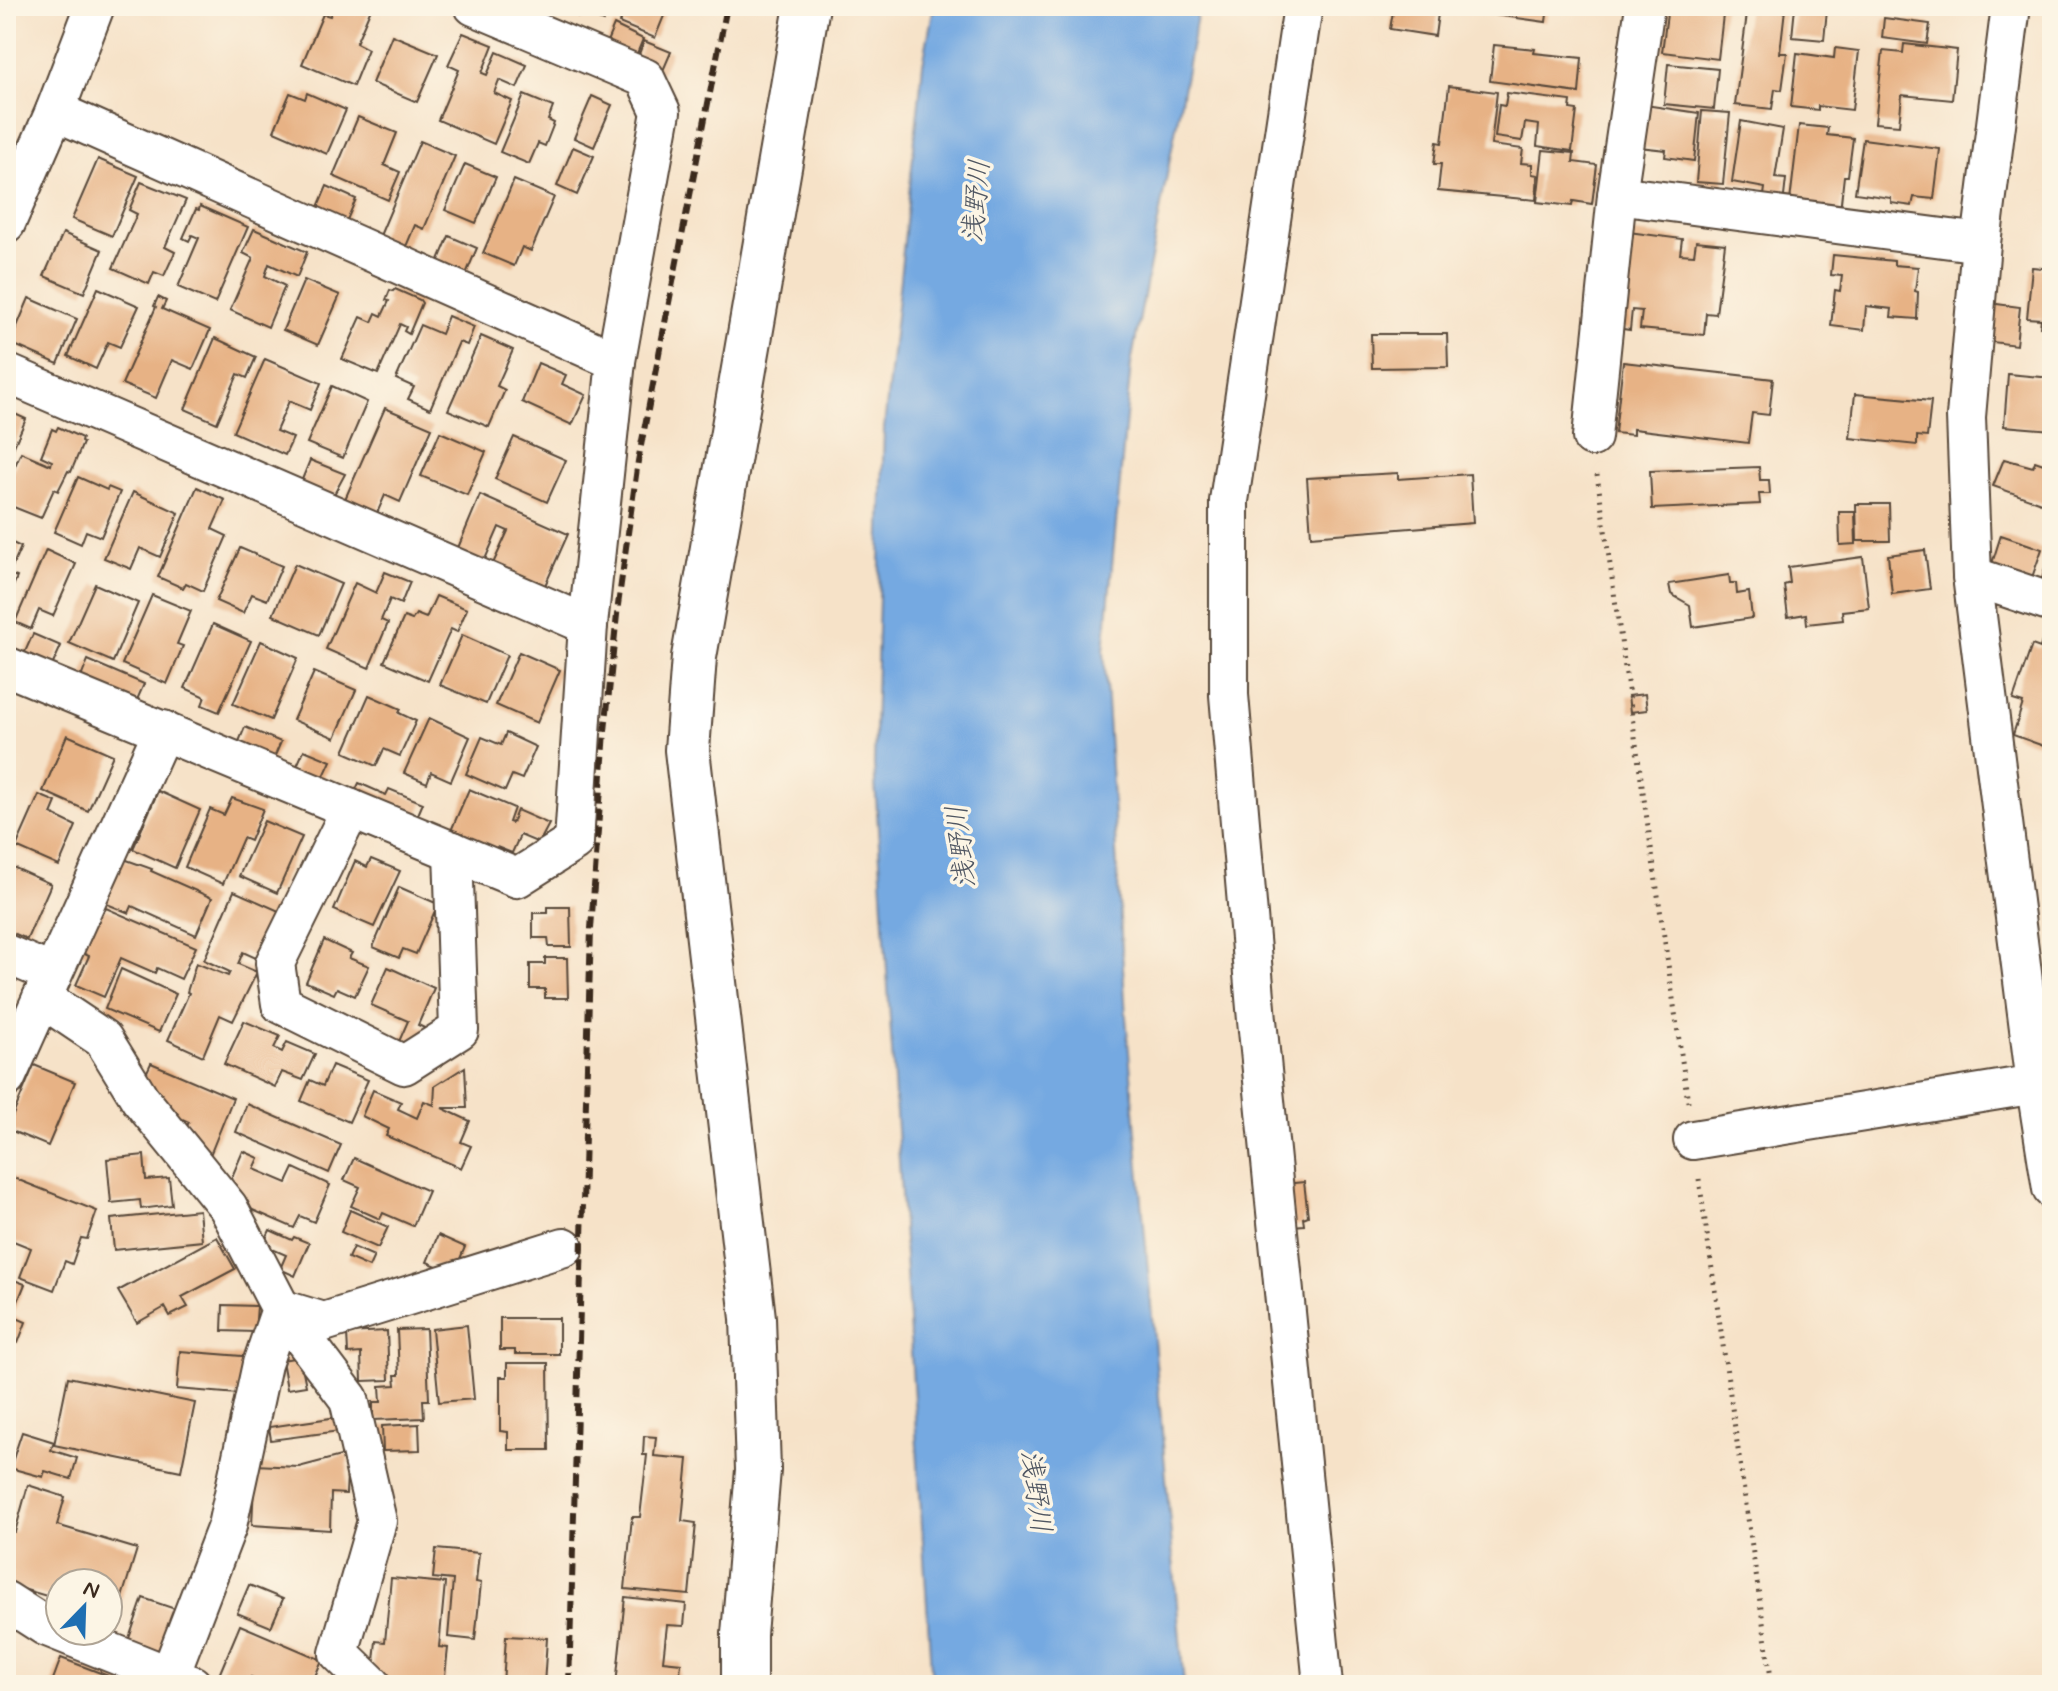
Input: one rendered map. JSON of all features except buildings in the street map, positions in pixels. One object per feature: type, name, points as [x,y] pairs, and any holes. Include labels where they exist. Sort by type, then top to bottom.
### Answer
[{"type":"street","points":[[6,223],[55,111],[95,6]]},
{"type":"street","points":[[6,666],[517,878],[574,842],[588,625],[616,361],[661,112],[645,78],[476,6]]},
{"type":"street","points":[[744,1685],[744,1634],[758,1470],[753,1318],[687,750],[694,657],[807,6]]},
{"type":"street","points":[[1303,6],[1229,501],[1229,695],[1257,1020],[1323,1685]]},
{"type":"street","points":[[1594,453],[1617,195],[1645,6]]},
{"type":"street","points":[[2011,6],[1981,243],[1966,417],[1972,576],[2052,1189]]},
{"type":"street","points":[[55,111],[616,361]]},
{"type":"street","points":[[1617,195],[1981,243]]},
{"type":"street","points":[[6,373],[588,625]]},
{"type":"street","points":[[1972,576],[2052,603]]},
{"type":"street","points":[[6,1078],[163,730]]},
{"type":"street","points":[[351,809],[275,963],[281,1004],[404,1065],[459,1030],[453,851]]},
{"type":"street","points":[[6,954],[47,985],[103,1039],[140,1099],[228,1207],[281,1309],[349,1399],[377,1521],[339,1653],[372,1685]]},
{"type":"street","points":[[1693,1140],[2036,1084]]},
{"type":"street","points":[[281,1309],[324,1322],[564,1247]]},
{"type":"street","points":[[6,1601],[45,1626],[175,1682],[227,1526],[262,1364],[281,1309]]},
{"type":"path","points":[[1594,453],[1772,1685]]},
{"type":"water","name":"浅野川","points":[[934,6],[1199,6],[1131,364],[1104,651],[1126,1017],[1184,1685],[932,1685],[874,765],[884,428],[923,64]]},
{"type":"railway","points":[[569,1685],[591,929],[605,731],[638,461],[727,6]]}]
